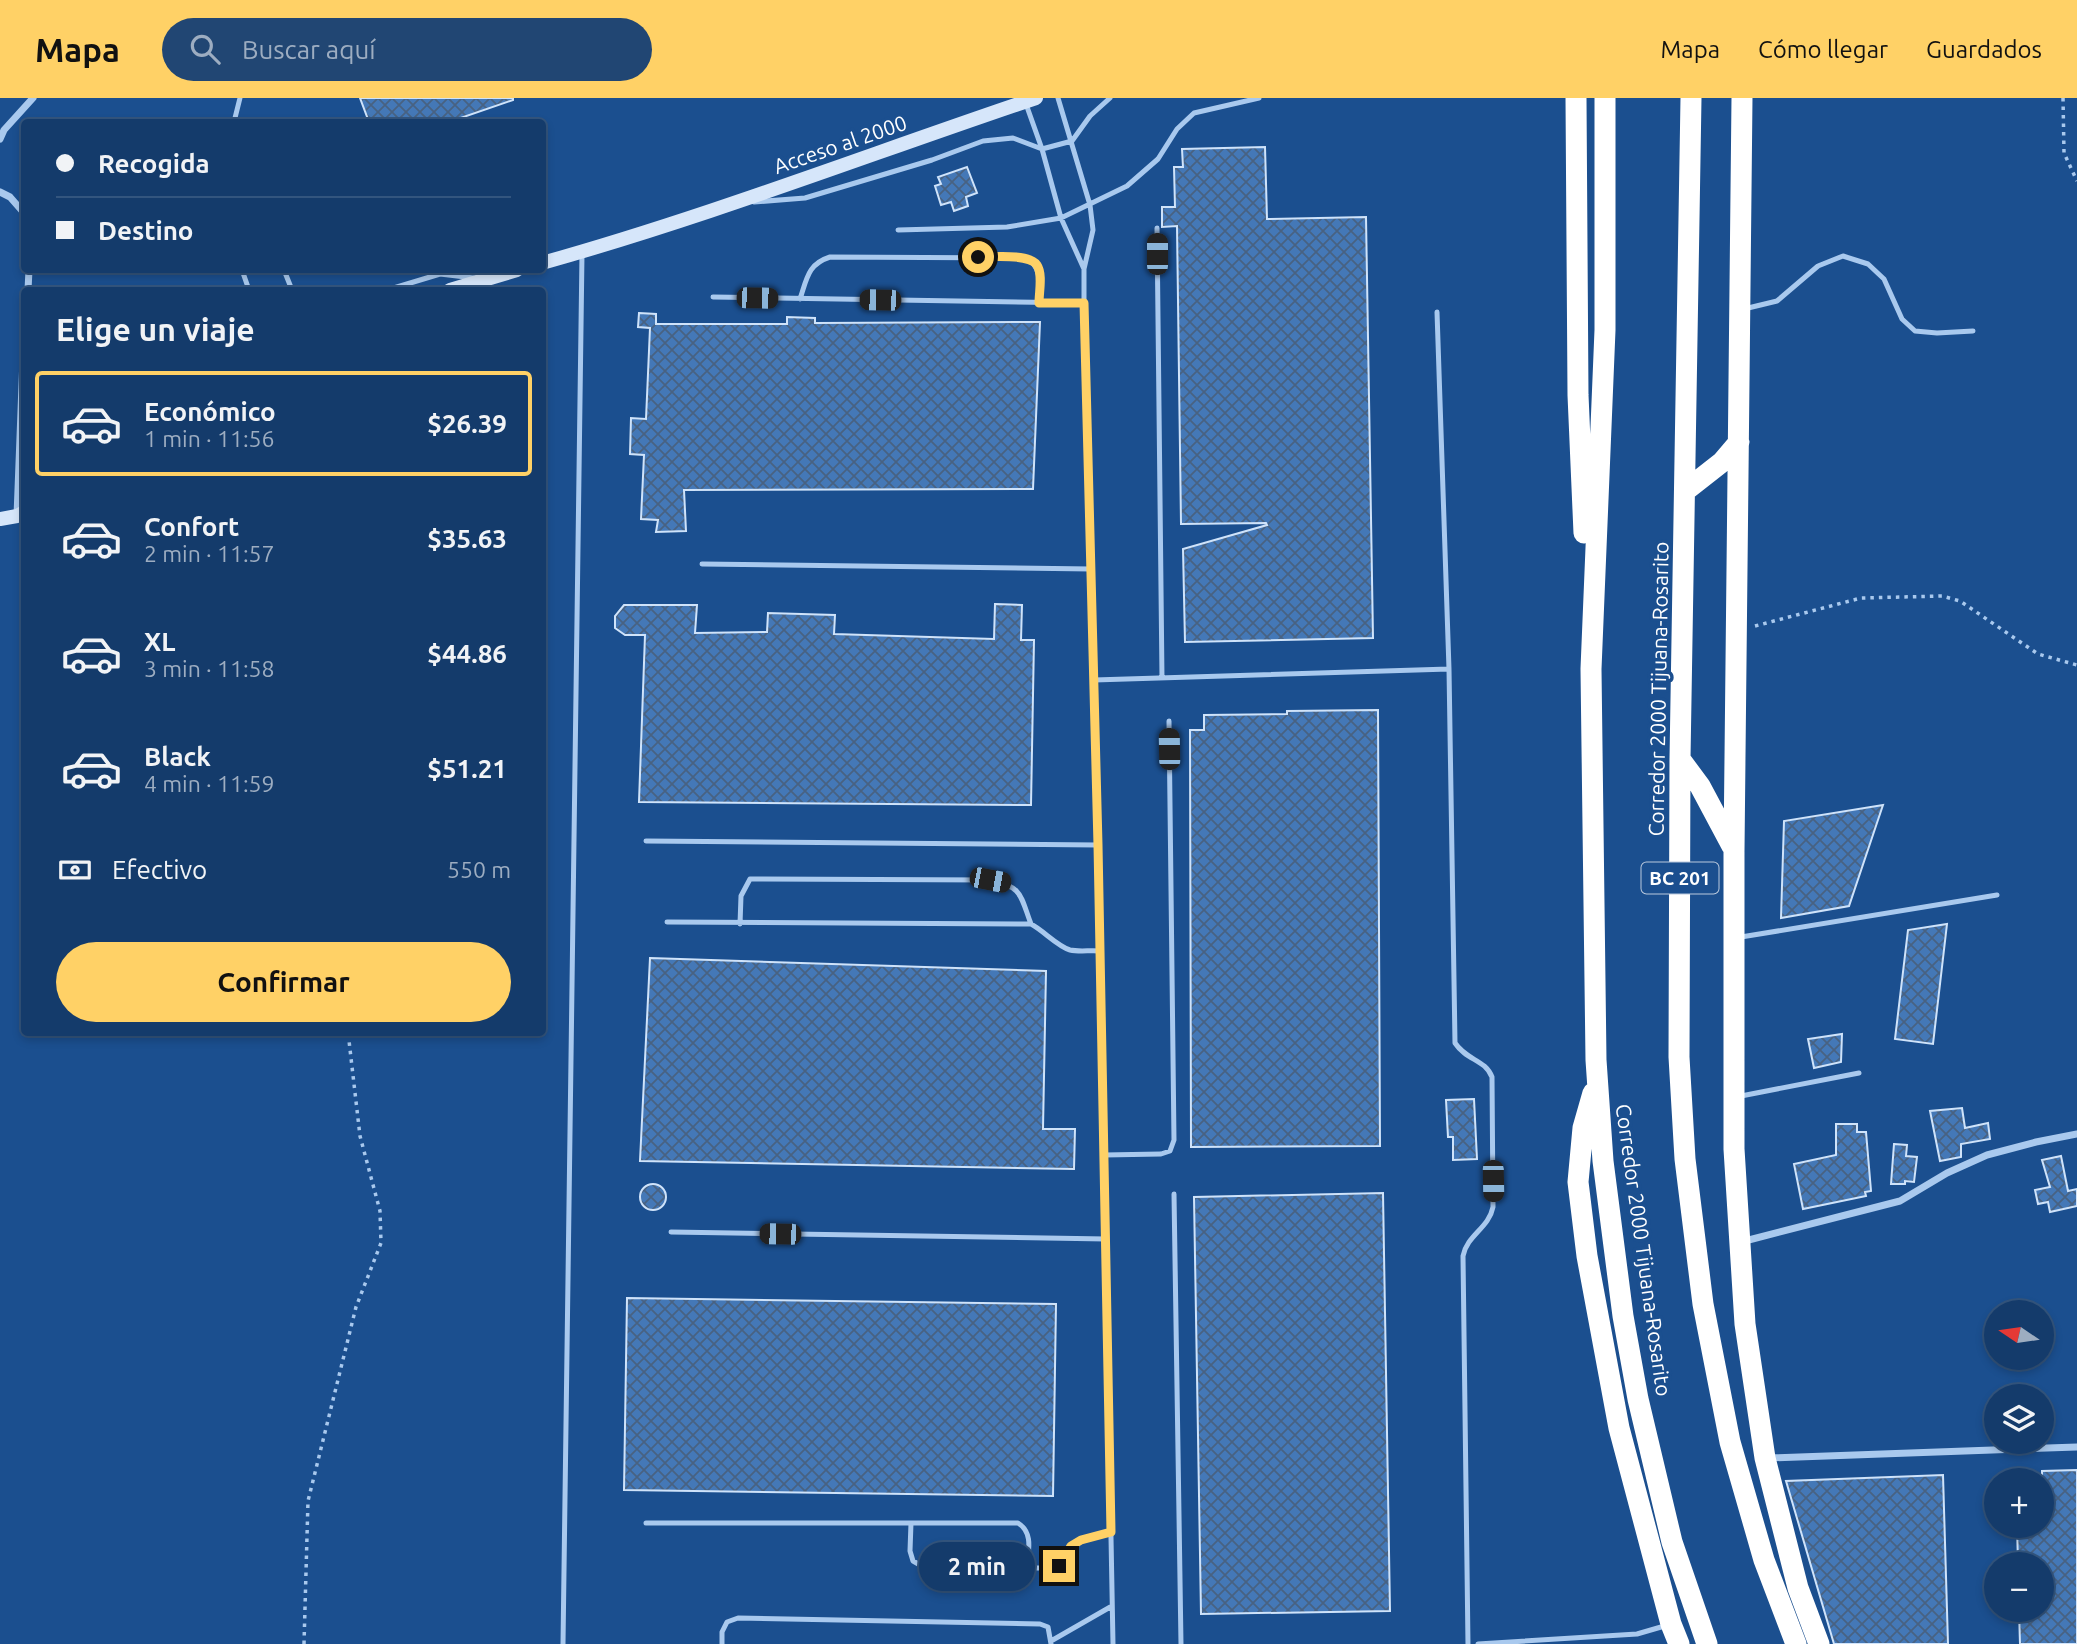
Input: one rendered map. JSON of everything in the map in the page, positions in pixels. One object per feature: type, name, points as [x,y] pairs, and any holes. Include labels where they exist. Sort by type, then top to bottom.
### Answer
[{"type":"highway","points":[[1576,98],[1578,395],[1591,670]]},
{"type":"highway","name":"Corredor 2000 Tijuana-Rosarito","points":[[1605,98],[1605,330],[1591,670],[1597,1079],[1603,1161],[1623,1316],[1638,1399],[1672,1542],[1707,1644]]},
{"type":"highway","name":"Corredor 2000 Tijuana-Rosarito","points":[[1692,98],[1680,759],[1679,1057],[1685,1159],[1703,1304],[1730,1442],[1764,1560],[1796,1644]]},
{"type":"highway","points":[[1742,98],[1734,852],[1734,1149],[1745,1324],[1765,1458],[1798,1588],[1819,1644]]},
{"type":"highway","points":[[1685,491],[1722,462],[1740,442]]},
{"type":"highway","points":[[1680,759],[1700,786],[1734,852]]},
{"type":"highway","points":[[1597,1079],[1583,1128],[1578,1182],[1587,1256],[1619,1428],[1675,1634]]},
{"type":"street","points":[[0,139],[4,130],[33,98]]},
{"type":"street","name":"Acceso al 2000","points":[[546,261],[737,203],[1030,100]]},
{"type":"street","points":[[0,192],[10,197],[21,210]]},
{"type":"street","points":[[459,287],[506,273]]},
{"type":"street","points":[[0,519],[21,514]]},
{"type":"street","points":[[1740,1242],[1900,1201],[1947,1173],[1987,1155],[2077,1134]]},
{"type":"street","points":[[1765,1458],[2077,1447]]},
{"type":"lane","points":[[234,119],[240,98]]},
{"type":"lane","points":[[1058,98],[1090,205],[1093,230],[1084,269],[1084,303],[1098,845],[1113,1644]]},
{"type":"lane","points":[[1042,149],[1072,141],[1090,116],[1110,98]]},
{"type":"lane","points":[[898,230],[1007,227],[1061,218],[1127,186],[1158,159],[1177,130],[1194,113],[1259,98]]},
{"type":"lane","points":[[1030,100],[1061,218],[1084,269]]},
{"type":"lane","name":"Acceso al 2000","points":[[737,203],[805,198],[932,160],[983,141],[1013,138],[1042,149]]},
{"type":"lane","points":[[1157,228],[1161,678]]},
{"type":"lane","points":[[563,1644],[582,252]]},
{"type":"lane","points":[[1741,309],[1777,301],[1818,266],[1843,256],[1868,264],[1884,279],[1902,319],[1915,331],[1973,331]]},
{"type":"lane","points":[[800,299],[809,272],[817,261],[830,257],[1027,258],[1036,264],[1040,273],[1039,303]]},
{"type":"lane","points":[[397,287],[440,274],[455,274],[480,280]]},
{"type":"lane","points":[[713,297],[1084,303]]},
{"type":"lane","points":[[1437,312],[1449,669],[1455,1043],[1462,1054],[1488,1068],[1492,1077],[1493,1207],[1488,1223],[1466,1244],[1463,1256],[1468,1644]]},
{"type":"lane","points":[[702,564],[1091,569]]},
{"type":"lane","points":[[1094,680],[1449,669]]},
{"type":"lane","points":[[1104,1155],[1161,1154],[1170,1151],[1174,1140],[1169,721]]},
{"type":"lane","points":[[646,841],[1098,845]]},
{"type":"lane","points":[[740,924],[741,896],[750,879],[789,878],[990,880],[1010,884],[1020,894],[1031,924]]},
{"type":"lane","points":[[1734,939],[1997,895]]},
{"type":"lane","points":[[667,922],[1031,924],[1045,931],[1069,950],[1100,951]]},
{"type":"lane","points":[[1734,1098],[1859,1073]]},
{"type":"lane","points":[[1174,1194],[1181,1644]]},
{"type":"lane","points":[[671,1232],[1106,1239]]},
{"type":"lane","points":[[646,1523],[1018,1523],[1026,1528],[1029,1536],[1027,1569]]},
{"type":"lane","points":[[911,1523],[910,1552],[912,1561],[920,1565],[1027,1569],[1059,1566],[1071,1546],[1081,1540],[1111,1532]]},
{"type":"lane","points":[[722,1644],[722,1632],[727,1622],[738,1618],[1040,1624],[1048,1627],[1051,1643],[1112,1606]]},
{"type":"lane","points":[[1478,1644],[1675,1634]]},
{"type":"path","points":[[2063,98],[2064,153],[2077,181]]},
{"type":"path","points":[[1737,631],[1861,598],[1942,596],[1960,601],[2038,654],[2077,665]]},
{"type":"path","points":[[304,1644],[308,1501],[356,1307],[381,1243],[380,1211],[360,1136],[348,1036]]},
{"type":"building","points":[[360,98],[513,98],[458,119],[368,119]]},
{"type":"building","points":[[1265,147],[1267,219],[1366,217],[1373,638],[1185,642],[1183,549],[1267,525],[1181,524],[1177,226],[1162,227],[1162,207],[1175,207],[1174,167],[1183,167],[1182,149]]},
{"type":"building","points":[[967,167],[977,193],[966,197],[968,206],[954,211],[951,202],[941,205],[935,186],[941,184],[938,177]]},
{"type":"building","points":[[639,313],[656,314],[656,324],[787,324],[787,317],[815,318],[815,323],[1040,322],[1033,489],[684,490],[686,531],[656,532],[658,520],[641,519],[644,455],[630,454],[631,418],[646,419],[650,328],[638,327]]},
{"type":"building","points":[[995,604],[1022,605],[1021,640],[1034,640],[1031,805],[639,802],[645,635],[625,635],[615,628],[615,616],[624,605],[697,605],[695,633],[767,632],[768,613],[835,615],[834,634],[994,639]]},
{"type":"building","points":[[1378,710],[1380,1146],[1191,1147],[1190,730],[1204,730],[1204,715]]},
{"type":"building","points":[[1883,805],[1849,906],[1781,918],[1784,821]]},
{"type":"building","points":[[1947,924],[1933,1044],[1895,1039],[1908,930]]},
{"type":"building","points":[[650,958],[1046,971],[1043,1129],[1075,1129],[1074,1169],[640,1161]]},
{"type":"building","points":[[1842,1034],[1841,1062],[1814,1068],[1808,1039]]},
{"type":"building","points":[[1474,1099],[1477,1159],[1453,1160],[1453,1137],[1448,1137],[1446,1100]]},
{"type":"building","points":[[1962,1108],[1965,1128],[1988,1123],[1990,1139],[1961,1144],[1961,1157],[1940,1161],[1930,1111]]},
{"type":"building","points":[[1836,1124],[1857,1124],[1857,1132],[1866,1132],[1871,1191],[1865,1192],[1866,1196],[1803,1209],[1794,1164],[1836,1155]]},
{"type":"building","points":[[1894,1144],[1907,1145],[1906,1156],[1917,1157],[1914,1182],[1891,1184]]},
{"type":"building","points":[[2061,1156],[2068,1191],[2077,1189],[2077,1206],[2050,1212],[2048,1202],[2038,1204],[2035,1190],[2050,1187],[2042,1160]]},
{"type":"building","points":[[653,1184],[662,1188],[666,1197],[662,1206],[653,1210],[644,1206],[640,1197],[644,1188]]},
{"type":"building","points":[[1383,1193],[1390,1611],[1201,1614],[1194,1197]]},
{"type":"building","points":[[627,1298],[1056,1304],[1053,1496],[624,1490]]},
{"type":"building","points":[[2077,1470],[2077,1644],[2020,1644],[2019,1622],[2054,1622],[2054,1552],[2018,1552],[2017,1538],[2054,1538],[2054,1471]]},
{"type":"building","points":[[1943,1475],[1948,1644],[1834,1644],[1786,1481]]},
{"type":"route","points":[[978,257],[1027,258],[1036,264],[1040,273],[1039,303],[1084,303],[1111,1532],[1081,1540],[1071,1546],[1059,1566]]}]
